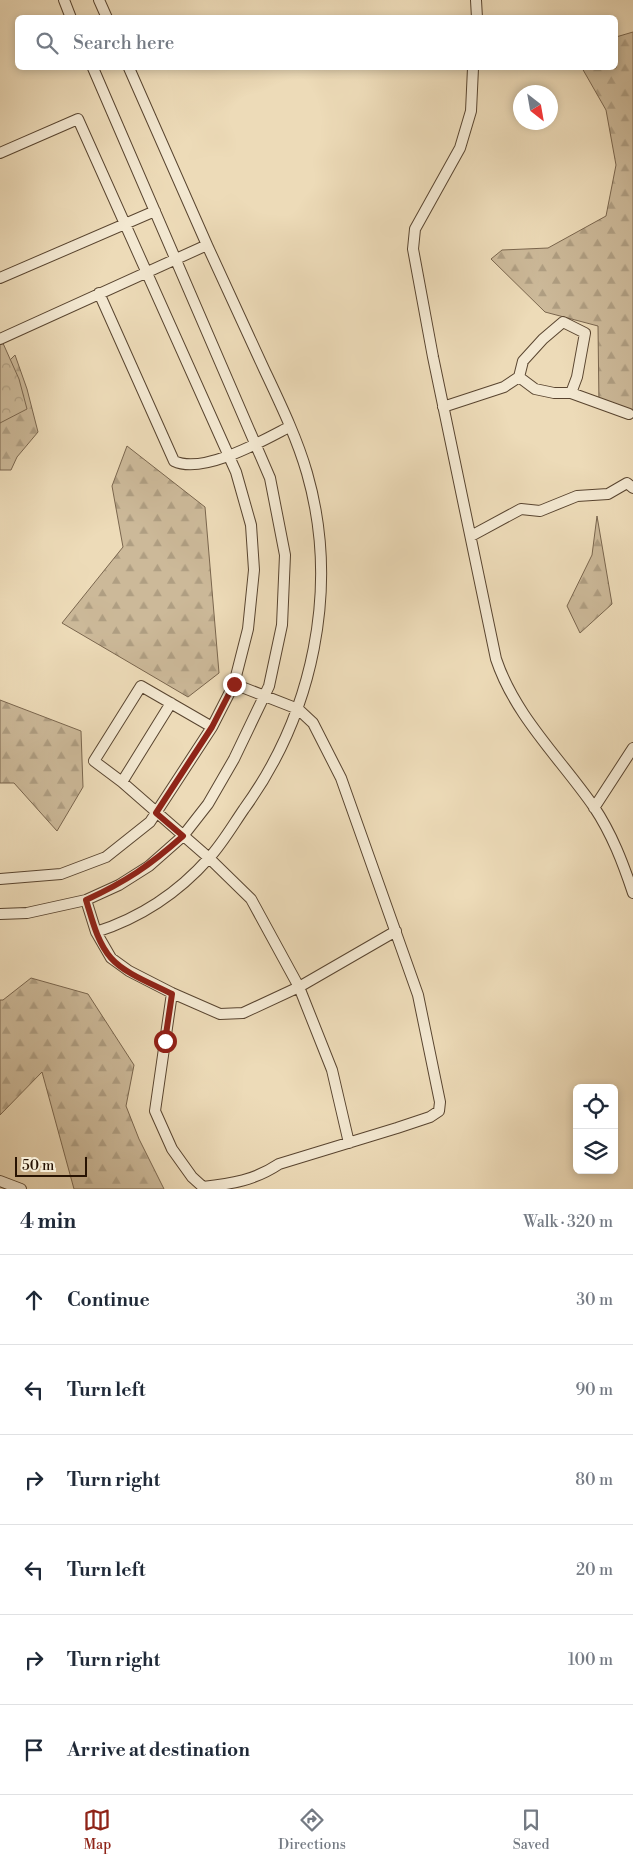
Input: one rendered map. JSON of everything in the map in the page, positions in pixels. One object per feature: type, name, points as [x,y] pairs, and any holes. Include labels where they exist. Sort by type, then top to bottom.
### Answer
[{"type":"street","points":[[64,0],[71,15]]},
{"type":"street","points":[[99,0],[106,15]]},
{"type":"street","points":[[476,0],[477,15]]},
{"type":"street","points":[[0,914],[27,913],[86,900],[119,885],[149,866],[183,836],[225,776],[269,686],[282,625],[285,555],[270,478],[257,444],[94,70]]},
{"type":"street","points":[[96,932],[117,925],[162,902],[209,858],[265,780],[298,710],[314,654],[319,618],[321,581],[317,521],[307,473],[289,427],[130,70]]},
{"type":"street","points":[[473,70],[471,111],[460,148],[415,229],[413,249],[443,407],[496,659],[503,681],[517,707],[594,808],[615,842],[633,893]]},
{"type":"street","points":[[0,153],[78,119],[236,472],[251,525],[254,570],[248,629],[234,684],[212,727],[150,822],[106,857],[61,874],[0,879]]},
{"type":"street","points":[[0,278],[155,211]]},
{"type":"street","points":[[0,340],[207,245]]},
{"type":"street","points":[[99,294],[174,461],[183,465],[229,457],[289,427]]},
{"type":"street","points":[[443,407],[504,387],[519,377],[523,361],[543,339],[563,322],[585,333],[577,378],[571,393]]},
{"type":"street","points":[[519,377],[535,389],[554,393],[571,393],[629,414]]},
{"type":"street","points":[[470,536],[521,509],[540,511],[577,496],[608,494],[627,483],[633,488]]},
{"type":"street","points":[[172,994],[156,1111],[172,1149],[192,1177],[203,1188],[236,1184],[263,1174],[279,1164],[430,1117],[439,1111],[440,1102],[418,995],[341,778],[313,723],[298,710],[234,684]]},
{"type":"street","points":[[212,727],[141,686],[94,761],[122,782],[209,858],[251,899],[299,986],[332,1070],[349,1143]]},
{"type":"street","points":[[122,782],[171,703]]},
{"type":"street","points":[[594,808],[633,748]]},
{"type":"street","points":[[86,900],[96,932],[111,958],[129,971],[172,994],[220,1014],[243,1013],[299,986],[396,931]]},
{"type":"street","points":[[0,1181],[21,1189]]},
{"type":"green space","points":[[633,32],[633,415],[599,406],[598,326],[545,312],[491,259],[502,250],[548,248],[606,216],[616,165],[606,110],[583,70],[618,70],[618,36]]},
{"type":"green space","points":[[2,341],[19,379],[27,409],[0,423],[0,342]]},
{"type":"green space","points":[[15,355],[27,389],[38,432],[17,457],[11,470],[0,470],[0,370]]},
{"type":"green space","points":[[127,446],[205,507],[219,673],[188,697],[62,623],[123,547],[112,486]]},
{"type":"green space","points":[[597,516],[612,604],[580,633],[567,606],[592,555]]},
{"type":"green space","points":[[0,700],[81,731],[83,787],[57,831],[14,783],[0,783]]},
{"type":"green space","points":[[31,978],[88,994],[134,1065],[126,1106],[139,1139],[164,1189],[74,1189],[42,1072],[0,1115],[0,1000],[3,1000]]},
{"type":"route","points":[[165,1041],[172,994],[129,971],[111,958],[96,932],[86,900],[119,885],[149,866],[183,836],[156,813],[212,727],[234,684]]}]
